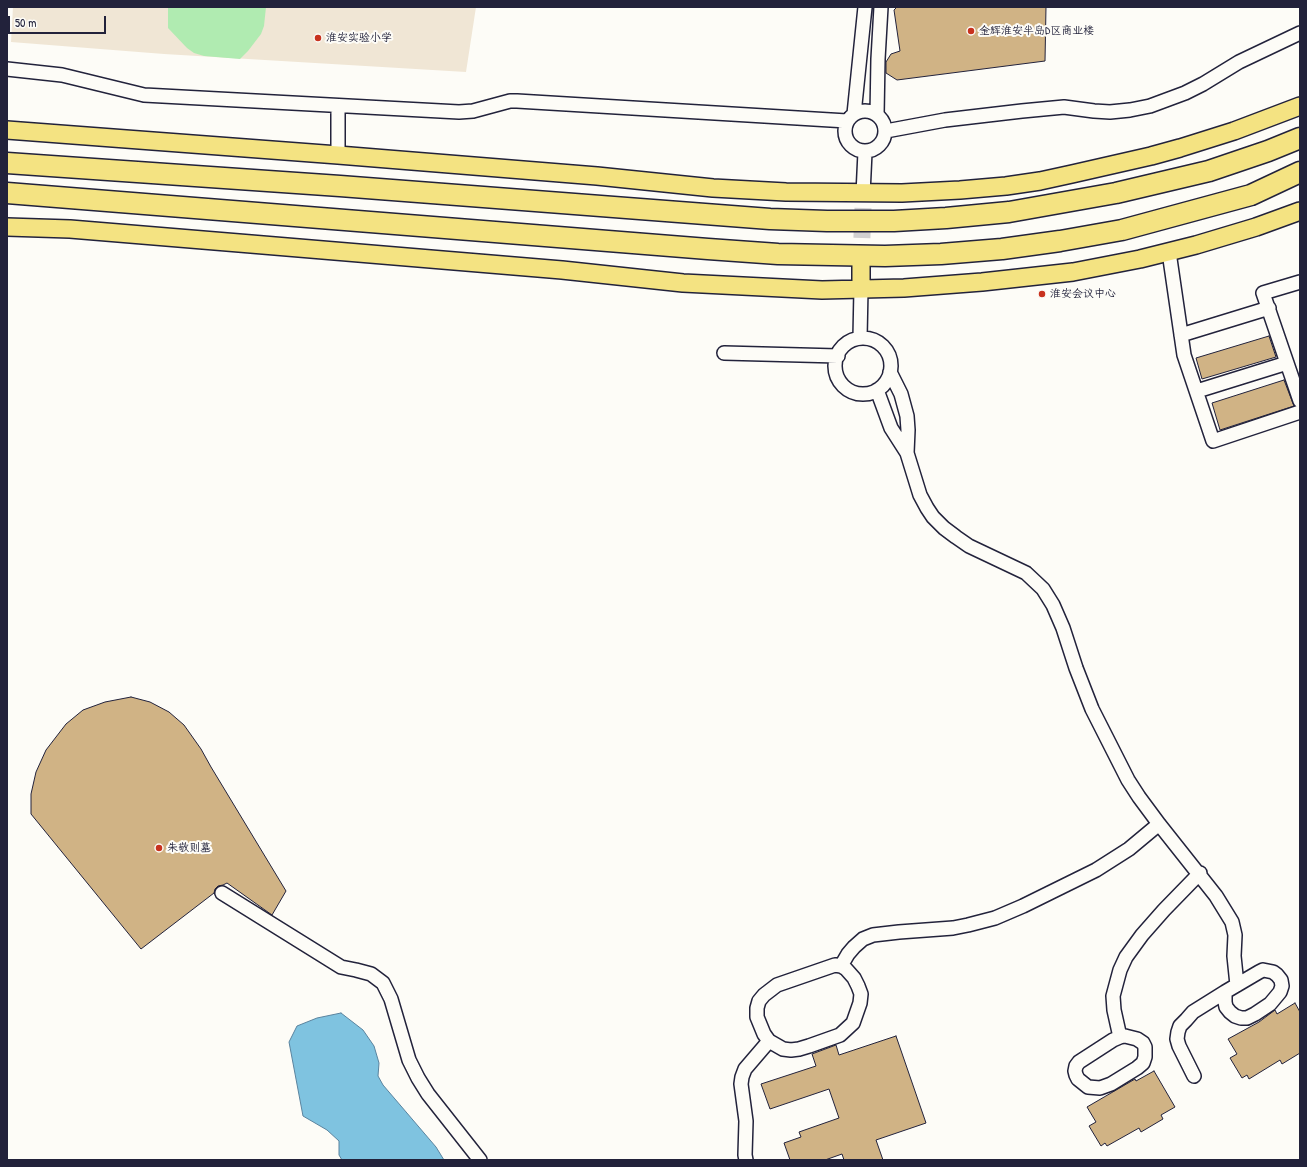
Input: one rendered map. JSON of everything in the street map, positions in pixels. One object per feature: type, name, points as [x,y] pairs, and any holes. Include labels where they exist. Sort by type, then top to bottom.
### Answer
[{"type":"highway","points":[[7,163],[316,184],[770,219],[828,221],[894,220],[946,218],[1009,212],[1116,193],[1209,171],[1268,151],[1300,138]]},
{"type":"highway","points":[[7,193],[778,254],[885,256],[941,254],[1002,249],[1122,230],[1251,195],[1300,172]]},
{"type":"main road","points":[[7,130],[590,175],[713,188],[786,192],[863,201],[902,193],[960,190],[1040,181],[1122,163],[1180,148],[1234,132],[1300,106]]},
{"type":"main road","points":[[7,227],[70,230],[251,244],[554,270],[683,283],[822,290],[904,288],[1073,272],[1169,252],[1223,237],[1300,211]]},
{"type":"main road","points":[[861,263],[861,289]]},
{"type":"street","points":[[7,69],[62,75],[144,95],[459,112],[473,111],[510,101],[851,117],[858,112],[865,110],[877,114],[882,119],[886,131],[882,143],[878,148],[865,152],[858,151],[852,147],[845,135],[845,129],[851,117],[865,7]]},
{"type":"street","points":[[877,114],[881,7]]},
{"type":"street","points":[[886,131],[945,120],[1029,110],[1064,107],[1110,112],[1150,106],[1185,93],[1239,62],[1300,33]]},
{"type":"street","points":[[338,106],[338,155]]},
{"type":"street","points":[[863,201],[865,152]]},
{"type":"street","points":[[1169,252],[1184,355],[1213,441],[1300,412]]},
{"type":"street","points":[[1300,282],[1264,293],[1300,401]]},
{"type":"street","points":[[860,338],[861,289]]},
{"type":"street","points":[[1181,335],[1269,308]]},
{"type":"street","points":[[860,338],[877,342],[884,347],[889,355],[891,363],[888,379],[883,386],[869,393],[852,391],[845,387],[836,372],[836,364],[841,349],[846,344],[860,338]]},
{"type":"street","points":[[724,353],[838,356]]},
{"type":"street","points":[[1197,391],[1287,363]]},
{"type":"street","points":[[890,372],[901,394],[907,416],[907,453]]},
{"type":"street","points":[[877,390],[891,428],[907,453],[920,495],[927,508],[944,528],[970,546],[1026,573],[1043,589],[1053,605],[1063,628],[1084,688],[1128,780],[1138,797],[1200,873],[1230,918],[1235,929],[1234,956],[1237,985]]},
{"type":"street","points":[[841,966],[854,947],[863,939],[872,935],[968,926],[995,918],[1023,906],[1096,870],[1130,849],[1159,824]]},
{"type":"street","points":[[1120,1037],[1114,1010],[1113,996],[1120,970],[1126,957],[1142,935],[1164,910],[1200,873]]},
{"type":"street","points":[[222,893],[341,967],[371,974],[383,983],[391,999],[409,1060],[418,1078],[428,1094],[480,1160]]},
{"type":"street","points":[[835,965],[841,966],[854,978],[861,994],[858,1012],[853,1023],[840,1035],[809,1046],[791,1050],[783,1049],[769,1041],[764,1034],[757,1017],[757,1008],[759,1001],[771,988],[835,965]]},
{"type":"street","points":[[1194,1076],[1179,1046],[1177,1038],[1180,1026],[1194,1012],[1225,992],[1263,970],[1267,970],[1277,975],[1281,980],[1282,986],[1280,992],[1270,1004],[1247,1018],[1235,1016],[1230,1012],[1226,1007],[1225,992]]},
{"type":"street","points":[[1120,1037],[1132,1038],[1142,1043],[1146,1052],[1143,1063],[1106,1086],[1094,1088],[1088,1087],[1082,1083],[1076,1076],[1076,1066],[1079,1062],[1120,1037]]},
{"type":"street","points":[[746,1160],[746,1121],[741,1084],[742,1077],[745,1069],[769,1041]]},
{"type":"shaded area","name":"淮安实验小学","points":[[13,7],[476,7],[466,72],[164,54],[11,42]]},
{"type":"green space","points":[[168,7],[266,7],[264,26],[261,34],[240,59],[204,56],[194,53],[187,48],[168,28]]},
{"type":"water","points":[[341,1013],[363,1030],[374,1046],[379,1063],[378,1076],[383,1085],[436,1147],[444,1160],[342,1160],[339,1155],[339,1141],[327,1130],[303,1116],[289,1042],[297,1026],[317,1018]]},
{"type":"building","name":"金辉淮安半岛D区商业楼","points":[[897,7],[1046,7],[1045,61],[897,80],[886,73],[886,62],[891,54],[900,51],[894,10]]},
{"type":"building","points":[[1269,336],[1276,357],[1202,379],[1196,358]]},
{"type":"building","points":[[1284,380],[1294,406],[1220,430],[1212,403]]},
{"type":"building","name":"朱敬则墓","points":[[131,697],[150,702],[169,712],[184,725],[201,749],[286,891],[272,915],[227,883],[218,886],[214,893],[141,949],[31,814],[31,794],[36,772],[46,750],[66,724],[83,710],[105,702]]},
{"type":"building","points":[[1295,1003],[1300,1012],[1300,1053],[1282,1064],[1280,1060],[1249,1079],[1247,1075],[1242,1078],[1230,1058],[1237,1054],[1228,1039],[1259,1022],[1275,1010],[1277,1014]]},
{"type":"building","points":[[896,1036],[926,1123],[876,1140],[883,1160],[844,1160],[842,1154],[825,1160],[790,1160],[784,1143],[801,1137],[799,1132],[839,1118],[829,1089],[770,1109],[761,1084],[816,1066],[812,1054],[836,1045],[839,1055]]},
{"type":"building","points":[[1154,1071],[1175,1107],[1161,1115],[1163,1119],[1141,1132],[1139,1128],[1107,1146],[1105,1143],[1101,1146],[1089,1126],[1096,1122],[1087,1107],[1135,1079],[1136,1081]]},
{"type":"tunnel","points":[[861,263],[863,208]]},
{"type":"place","name":"金辉淮安半岛D区商业楼","points":[[971,31]]},
{"type":"place","name":"淮安实验小学","points":[[318,38]]},
{"type":"place","name":"淮安会议中心","points":[[1042,294]]},
{"type":"place","name":"朱敬则墓","points":[[159,848]]}]
